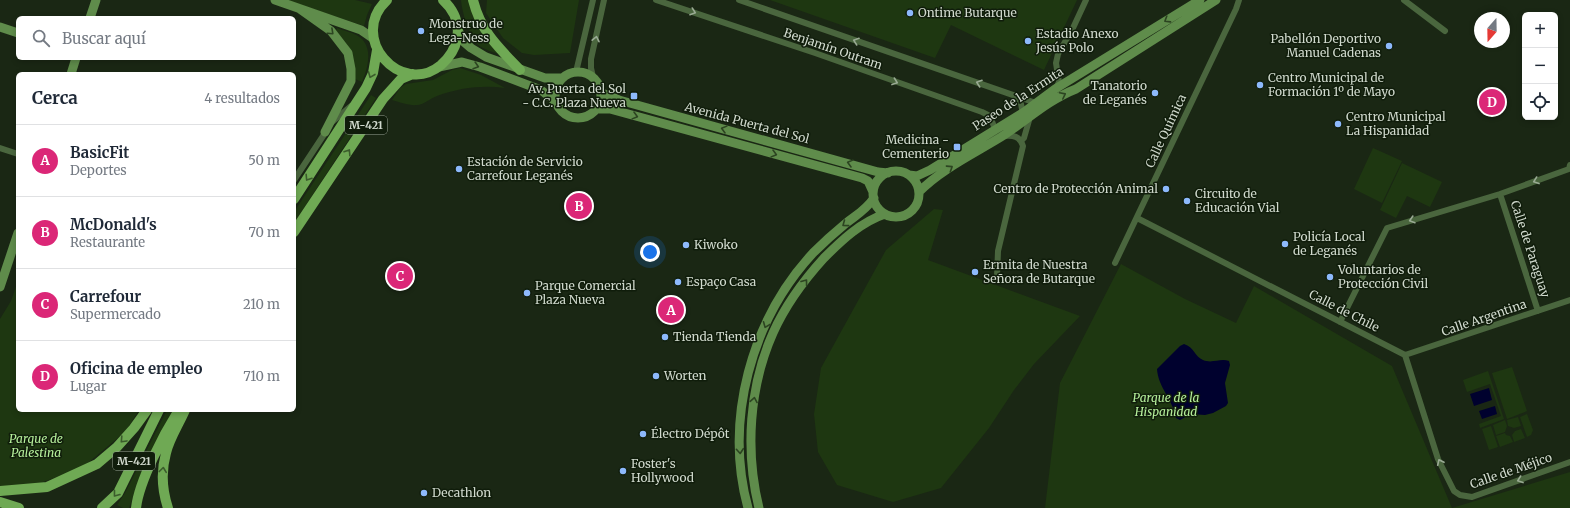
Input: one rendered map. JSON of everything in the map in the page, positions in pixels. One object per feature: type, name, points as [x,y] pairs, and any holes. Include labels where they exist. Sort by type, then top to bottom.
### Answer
[{"type":"main road","points":[[91,16],[96,0]]},
{"type":"main road","points":[[275,0],[361,30],[374,39]]},
{"type":"main road","name":"M-421","points":[[387,0],[376,15],[374,23],[374,39],[377,50],[392,66],[404,72],[413,74]]},
{"type":"main road","points":[[473,0],[478,18],[484,30],[520,70]]},
{"type":"main road","name":"Paseo de la Ermita","points":[[919,192],[935,178],[1019,124],[1036,103],[1055,89],[1200,0]]},
{"type":"main road","name":"Paseo de la Ermita","points":[[909,175],[918,176],[930,170],[995,129],[1027,114],[1062,94],[1076,89],[1216,0]]},
{"type":"main road","points":[[439,67],[462,62],[480,67],[541,90],[556,102],[563,113],[575,118],[587,117],[597,109],[600,104],[602,93],[600,87],[593,77],[582,72],[569,74],[562,78],[545,78],[486,57],[471,48],[464,42],[447,1]]},
{"type":"main road","points":[[300,9],[331,31],[348,53],[351,69],[351,81],[325,132]]},
{"type":"main road","points":[[0,27],[16,32]]},
{"type":"main road","points":[[439,67],[446,61],[453,50],[457,37],[457,28]]},
{"type":"main road","name":"M-421","points":[[296,196],[360,99],[373,73],[377,50]]},
{"type":"main road","points":[[72,72],[75,60]]},
{"type":"main road","name":"M-421","points":[[296,229],[383,99],[401,79],[439,67]]},
{"type":"main road","points":[[556,102],[556,89],[562,78]]},
{"type":"main road","name":"Avenida Puerta del Sol","points":[[602,93],[619,100],[878,172],[888,173]]},
{"type":"main road","name":"Avenida Puerta del Sol","points":[[597,109],[610,109],[862,178],[868,181],[873,195]]},
{"type":"main road","points":[[748,508],[744,493],[739,443],[742,399],[752,358],[768,318],[793,277],[838,229],[868,208],[878,180],[888,173],[895,171],[902,172],[909,175],[916,182],[919,192],[918,202],[910,212],[898,217],[885,214],[876,204],[873,195]]},
{"type":"main road","points":[[759,508],[755,490],[750,446],[753,404],[760,368],[773,332],[793,297],[813,270],[836,246],[866,222],[885,214]]},
{"type":"main road","points":[[0,287],[2,272],[16,239]]},
{"type":"main road","points":[[0,491],[47,488],[97,464],[117,447],[146,412]]},
{"type":"main road","name":"M-421","points":[[102,508],[118,492],[158,412]]},
{"type":"main road","name":"M-421","points":[[136,508],[144,481],[170,424],[178,412]]},
{"type":"main road","points":[[168,508],[163,489],[162,474],[166,452],[184,412]]},
{"type":"main road","points":[[0,502],[19,508]]},
{"type":"street","points":[[576,72],[593,0]]},
{"type":"street","points":[[593,77],[591,59],[604,0]]},
{"type":"street","name":"Benjamín Outram","points":[[656,0],[982,112],[990,116],[995,129]]},
{"type":"street","name":"Benjamín Outram","points":[[739,0],[1036,103]]},
{"type":"street","points":[[1055,89],[1059,82],[1056,63],[1058,54],[1086,0]]},
{"type":"street","points":[[1234,0],[1236,9]]},
{"type":"street","name":"Calle Química","points":[[1115,263],[1239,0]]},
{"type":"street","points":[[1404,0],[1445,31]]},
{"type":"street","points":[[1016,96],[1027,114]]},
{"type":"street","name":"M-421","points":[[296,177],[334,120],[360,99]]},
{"type":"street","name":"Paseo de la Ermita","points":[[997,277],[998,251],[1022,149],[1021,141],[1024,138],[1027,114]]},
{"type":"street","name":"Paseo de la Ermita","points":[[1002,136],[1014,136],[1021,141]]},
{"type":"street","points":[[0,148],[16,153]]},
{"type":"street","points":[[1340,322],[1386,228],[1500,194],[1569,169],[1570,165]]},
{"type":"street","name":"Calle de Paraguay","points":[[1500,194],[1538,311]]},
{"type":"street","name":"Calle de Chile","points":[[1137,218],[1405,355]]},
{"type":"street","name":"Calle Argentina","points":[[1405,355],[1570,300]]},
{"type":"street","name":"Calle de Méjico","points":[[1405,355],[1438,459],[1454,491],[1460,495],[1472,497],[1570,462]]},
{"type":"green space","points":[[286,0],[355,0],[372,4],[364,26]]},
{"type":"green space","points":[[461,0],[469,0],[483,34],[499,54],[481,47],[473,39],[465,19]]},
{"type":"green space","points":[[487,0],[579,0],[570,53],[534,55],[522,53],[503,38],[486,13]]},
{"type":"green space","points":[[770,0],[1077,0],[1044,70],[951,25],[935,58]]},
{"type":"green space","points":[[337,28],[353,33],[363,40],[366,45],[368,51],[368,64],[362,82],[355,79],[350,51],[347,44],[336,31]]},
{"type":"green space","points":[[460,68],[481,75],[505,88],[479,87],[462,89],[437,96],[417,105],[392,100],[400,88],[406,84],[433,80],[452,70]]},
{"type":"green space","points":[[371,95],[376,98],[296,220],[296,209]]},
{"type":"green space","points":[[1373,148],[1402,161],[1382,203],[1354,189]]},
{"type":"green space","points":[[1402,163],[1442,182],[1430,207],[1407,196],[1396,218],[1380,210]]},
{"type":"green space","points":[[934,209],[943,210],[928,260],[1080,316],[1034,364],[1014,390],[989,428],[941,488],[893,502],[837,485],[818,452],[814,414],[821,368],[886,250]]},
{"type":"green space","name":"Parque de la Hispanidad","points":[[1121,264],[1185,299],[1236,323],[1254,286],[1392,366],[1452,508],[1045,508],[1060,383]]},
{"type":"green space","name":"Parque de Palestina","points":[[16,287],[16,412],[138,412],[126,431],[82,468],[18,491],[0,486],[0,319],[11,301]]},
{"type":"green space","points":[[1512,367],[1527,411],[1507,419],[1492,373]]},
{"type":"green space","points":[[1488,371],[1504,419],[1480,428],[1479,424],[1501,416],[1490,384],[1467,392],[1463,380]]},
{"type":"green space","points":[[166,412],[172,412],[141,474],[129,508],[123,508],[117,505],[125,493]]},
{"type":"green space","points":[[1527,414],[1533,430],[1531,435],[1527,437],[1520,417]]},
{"type":"green space","points":[[1518,417],[1521,426],[1514,428],[1508,426],[1507,420]]},
{"type":"green space","points":[[1505,420],[1507,426],[1505,432],[1496,435],[1493,425]]},
{"type":"green space","points":[[1491,426],[1498,447],[1489,450],[1482,429]]},
{"type":"green space","points":[[1521,429],[1525,438],[1514,442],[1512,435],[1515,431]]},
{"type":"green space","points":[[1505,433],[1506,435],[1510,436],[1513,442],[1500,447],[1496,436]]},
{"type":"green space","points":[[1570,472],[1570,508],[1452,508]]},
{"type":"water","points":[[1184,344],[1190,347],[1200,359],[1206,361],[1229,361],[1230,365],[1225,383],[1228,403],[1226,406],[1213,413],[1205,415],[1191,414],[1180,420],[1176,418],[1172,405],[1160,382],[1157,369],[1180,346]]},
{"type":"water","points":[[1489,388],[1492,400],[1474,406],[1470,394]]},
{"type":"water","points":[[1495,406],[1497,414],[1482,419],[1479,411]]},
{"type":"place","name":"Ontime Butarque","points":[[910,13]]},
{"type":"place","name":"Monstruo de Lega-Ness","points":[[421,31]]},
{"type":"place","name":"Estadio Anexo Jesús Polo","points":[[1028,41]]},
{"type":"place","name":"Pabellón Deportivo Manuel Cadenas","points":[[1389,46]]},
{"type":"place","name":"Centro Municipal de Formación 1º de Mayo","points":[[1260,85]]},
{"type":"place","name":"Tanatorio de Leganés","points":[[1155,93]]},
{"type":"place","name":"Av. Puerta del Sol - C.C. Plaza Nueva","points":[[634,96]]},
{"type":"place","name":"Oficina de empleo","points":[[1492,102]]},
{"type":"place","name":"Centro Municipal La Hispanidad","points":[[1338,124]]},
{"type":"place","name":"Medicina - Cementerio","points":[[957,147]]},
{"type":"place","name":"Estación de Servicio Carrefour Leganés","points":[[459,169]]},
{"type":"place","name":"Centro de Protección Animal","points":[[1166,189]]},
{"type":"place","name":"Circuito de Educación Vial","points":[[1187,201]]},
{"type":"place","name":"McDonald's","points":[[579,206]]},
{"type":"place","name":"Policía Local de Leganés","points":[[1285,244]]},
{"type":"place","name":"Kiwoko","points":[[686,245]]},
{"type":"place","name":"Ermita de Nuestra Señora de Butarque","points":[[975,272]]},
{"type":"place","name":"Carrefour","points":[[400,276]]},
{"type":"place","name":"Voluntarios de Protección Civil","points":[[1330,277]]},
{"type":"place","name":"Espaço Casa","points":[[678,282]]},
{"type":"place","name":"Parque Comercial Plaza Nueva","points":[[527,293]]},
{"type":"place","name":"BasicFit","points":[[671,310]]},
{"type":"place","name":"Tienda Tienda","points":[[665,337]]},
{"type":"place","name":"Worten","points":[[656,376]]},
{"type":"place","name":"Électro Dépôt","points":[[643,434]]},
{"type":"place","name":"Foster's Hollywood","points":[[623,471]]},
{"type":"place","name":"Decathlon","points":[[424,493]]}]
